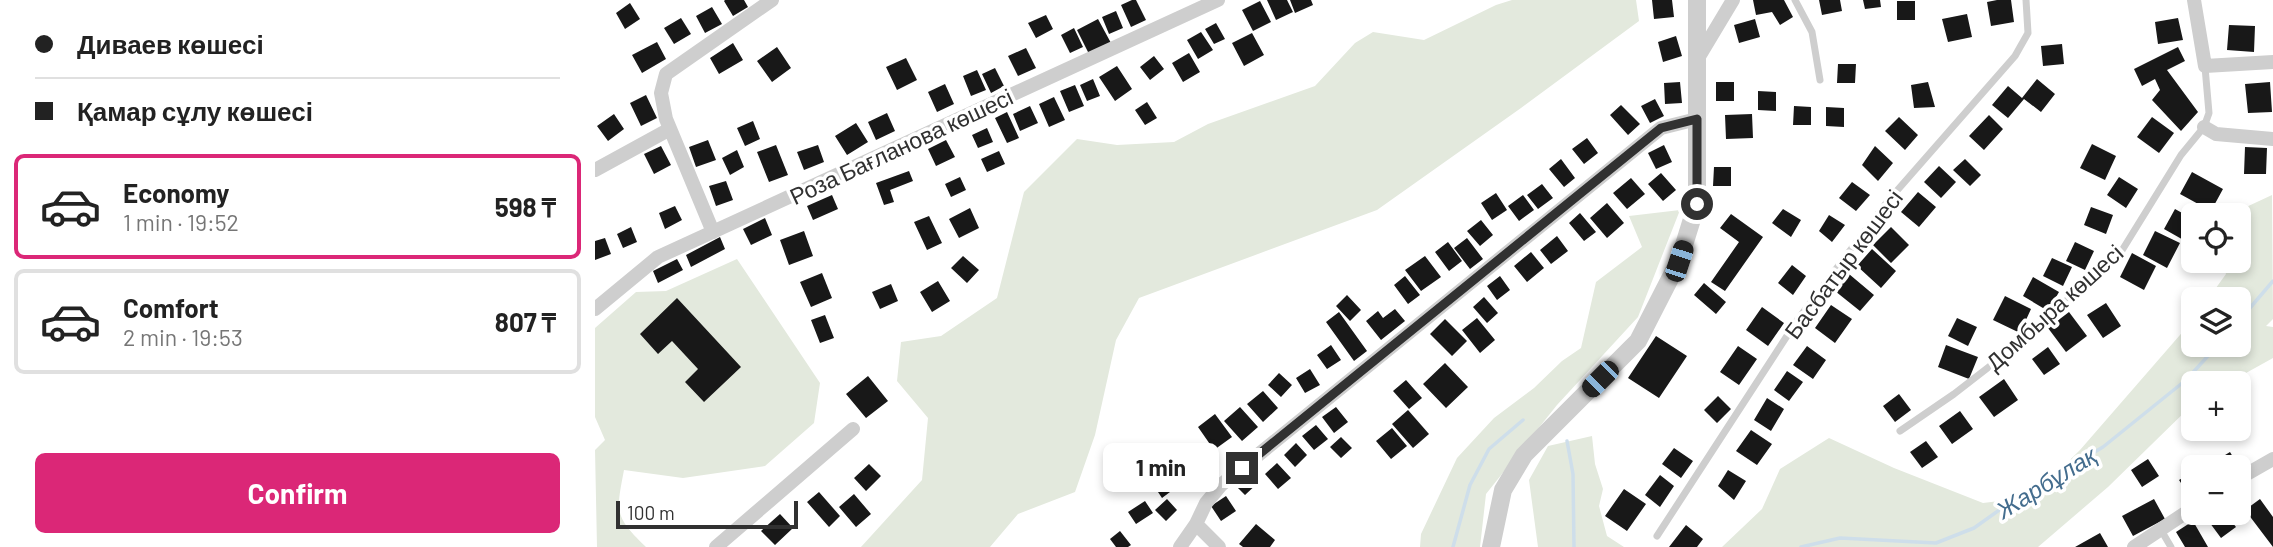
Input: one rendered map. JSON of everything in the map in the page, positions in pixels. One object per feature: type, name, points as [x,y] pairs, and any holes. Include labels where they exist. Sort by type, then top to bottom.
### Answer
[{"type":"street","points":[[713,232],[670,129],[661,93],[666,74],[772,0]]},
{"type":"street","name":"Роза Бағланова көшесі","points":[[595,309],[657,257],[1218,0]]},
{"type":"street","points":[[1491,547],[1503,490],[1524,456],[1637,341],[1679,261],[1697,204],[1697,0]]},
{"type":"street","points":[[1696,61],[1733,0]]},
{"type":"street","points":[[2194,0],[2205,66],[2273,62]]},
{"type":"street","points":[[1180,547],[1206,503],[1221,485],[1661,128],[1697,119]]},
{"type":"street","points":[[2204,127],[2216,134],[2273,139]]},
{"type":"street","points":[[595,170],[670,129]]},
{"type":"street","points":[[716,547],[853,429]]},
{"type":"street","points":[[2251,472],[2273,458]]},
{"type":"street","points":[[2134,547],[2181,516]]},
{"type":"street","points":[[1196,524],[1219,547]]},
{"type":"lane","points":[[1795,0],[1812,32],[1820,80]]},
{"type":"lane","name":"Басбатыр көшесі","points":[[1657,536],[1798,319],[1887,202],[2015,56],[2028,33],[2026,0]]},
{"type":"lane","points":[[2204,127],[2209,113],[2205,66]]},
{"type":"lane","name":"Домбыра көшесі","points":[[1900,430],[1954,394],[2012,349],[2121,252],[2181,155],[2204,127]]},
{"type":"lane","points":[[2161,529],[2171,547]]},
{"type":"shaded area","points":[[1512,0],[1636,0],[1639,21],[1377,210],[1139,298],[1116,340],[1095,435],[1075,492],[1018,514],[990,547],[861,547],[922,480],[928,418],[897,381],[901,342],[941,336],[997,298],[1024,192],[1077,139],[1117,145],[1174,142],[1208,124],[1315,86],[1355,43],[1373,32],[1424,40]]},
{"type":"shaded area","points":[[2272,195],[2273,319],[2266,326],[2273,327],[2273,358],[2250,371],[2181,371],[2181,416],[2108,487],[2038,547],[1722,547],[1762,509],[1780,469],[1829,438],[1894,468],[1983,503],[2032,497],[2080,450],[2181,334],[2181,357],[2251,357],[2251,287],[2217,287],[2226,273],[2251,273],[2251,205]]},
{"type":"shaded area","points":[[1680,210],[1638,317],[1557,405],[1486,494],[1480,547],[1420,547],[1421,534],[1457,458],[1494,418],[1581,348],[1596,282],[1642,247],[1629,216]]},
{"type":"shaded area","points":[[737,259],[820,383],[814,423],[765,466],[683,478],[624,470],[620,513],[628,528],[646,547],[597,547],[595,450],[605,440],[595,417],[595,328],[636,292],[666,291]]},
{"type":"shaded area","points":[[1592,436],[1595,464],[1603,489],[1599,506],[1607,536],[1624,547],[1538,547],[1529,480],[1548,446]]},
{"type":"building","points":[[725,0],[744,0],[748,7],[733,16]]},
{"type":"building","points":[[1136,0],[1146,20],[1131,27],[1121,5]]},
{"type":"building","points":[[1267,0],[1287,0],[1293,12],[1276,20]]},
{"type":"building","points":[[1290,0],[1311,0],[1313,5],[1295,13]]},
{"type":"building","points":[[1652,0],[1672,0],[1674,17],[1654,19]]},
{"type":"building","points":[[1753,0],[1784,0],[1793,17],[1780,25],[1772,12],[1756,15]]},
{"type":"building","points":[[1819,0],[1840,0],[1842,11],[1822,15]]},
{"type":"building","points":[[1863,0],[1880,0],[1881,7],[1865,9]]},
{"type":"building","points":[[2011,0],[2014,22],[1991,26],[1987,2]]},
{"type":"building","points":[[1260,1],[1271,22],[1253,31],[1242,10]]},
{"type":"building","points":[[1897,1],[1915,1],[1915,20],[1897,20]]},
{"type":"building","points":[[630,3],[640,19],[625,29],[616,13]]},
{"type":"building","points":[[712,7],[722,24],[705,33],[696,16]]},
{"type":"building","points":[[1116,11],[1123,28],[1109,34],[1102,17]]},
{"type":"building","points":[[1967,14],[1972,37],[1948,42],[1942,19]]},
{"type":"building","points":[[1046,15],[1053,29],[1036,38],[1028,23]]},
{"type":"building","points":[[681,18],[691,34],[674,44],[664,28]]},
{"type":"building","points":[[2178,18],[2183,40],[2158,44],[2155,22]]},
{"type":"building","points":[[1098,19],[1111,43],[1089,54],[1077,30]]},
{"type":"building","points":[[1755,19],[1760,37],[1739,43],[1734,25]]},
{"type":"building","points":[[1216,23],[1225,39],[1214,44],[1205,29]]},
{"type":"building","points":[[2229,25],[2255,26],[2254,52],[2227,50]]},
{"type":"building","points":[[1074,28],[1083,47],[1070,53],[1061,35]]},
{"type":"building","points":[[1201,32],[1213,50],[1198,59],[1187,40]]},
{"type":"building","points":[[1252,33],[1264,55],[1244,66],[1232,43]]},
{"type":"building","points":[[1676,36],[1682,56],[1663,62],[1658,42]]},
{"type":"building","points":[[657,42],[666,59],[642,73],[632,55]]},
{"type":"building","points":[[733,43],[743,60],[719,74],[710,58]]},
{"type":"building","points":[[2062,44],[2064,64],[2043,66],[2041,46]]},
{"type":"building","points":[[777,47],[791,68],[772,82],[757,61]]},
{"type":"building","points":[[2178,47],[2185,61],[2167,70],[2198,112],[2181,131],[2152,100],[2160,90],[2155,79],[2142,86],[2134,69]]},
{"type":"building","points":[[1026,48],[1036,68],[1018,76],[1008,56]]},
{"type":"building","points":[[1189,53],[1200,72],[1183,82],[1172,63]]},
{"type":"building","points":[[1154,56],[1164,69],[1150,80],[1140,67]]},
{"type":"building","points":[[906,58],[917,80],[897,90],[886,67]]},
{"type":"building","points":[[1838,64],[1856,64],[1855,83],[1837,83]]},
{"type":"building","points":[[1117,66],[1132,89],[1115,101],[1099,77]]},
{"type":"building","points":[[995,68],[1004,86],[991,93],[982,74]]},
{"type":"building","points":[[977,70],[986,90],[971,96],[963,76]]},
{"type":"building","points":[[1093,79],[1100,96],[1087,101],[1080,85]]},
{"type":"building","points":[[2037,79],[2055,94],[2041,112],[2024,99],[2008,118],[1992,105],[2008,86],[2022,98]]},
{"type":"building","points":[[1680,82],[1682,103],[1665,104],[1664,83]]},
{"type":"building","points":[[1716,82],[1734,82],[1734,101],[1716,101]]},
{"type":"building","points":[[1928,82],[1935,107],[1914,108],[1911,85]]},
{"type":"building","points":[[2270,82],[2272,112],[2248,113],[2245,84]]},
{"type":"building","points":[[945,84],[954,104],[937,112],[928,92]]},
{"type":"building","points":[[1075,85],[1084,106],[1069,112],[1060,91]]},
{"type":"building","points":[[1758,91],[1776,92],[1776,111],[1758,110]]},
{"type":"building","points":[[646,95],[657,118],[641,126],[630,103]]},
{"type":"building","points":[[1054,97],[1065,120],[1049,127],[1039,104]]},
{"type":"building","points":[[1655,99],[1664,116],[1650,123],[1641,106]]},
{"type":"building","points":[[1147,102],[1157,118],[1145,125],[1135,110]]},
{"type":"building","points":[[1621,105],[1640,124],[1628,135],[1610,115]]},
{"type":"building","points":[[1030,106],[1038,123],[1020,131],[1013,114]]},
{"type":"building","points":[[1794,106],[1811,107],[1811,125],[1793,125]]},
{"type":"building","points":[[1826,107],[1844,108],[1844,127],[1826,126]]},
{"type":"building","points":[[1007,112],[1019,138],[1007,143],[995,118]]},
{"type":"building","points":[[887,113],[895,131],[876,140],[868,122]]},
{"type":"building","points":[[614,114],[624,129],[608,141],[597,126]]},
{"type":"building","points":[[1752,114],[1753,138],[1726,139],[1725,115]]},
{"type":"building","points":[[1989,115],[2003,129],[1984,150],[1969,136]]},
{"type":"building","points":[[1899,117],[1918,135],[1905,150],[1885,131]]},
{"type":"building","points":[[2152,117],[2174,133],[2159,153],[2137,137]]},
{"type":"building","points":[[753,121],[760,139],[745,146],[737,128]]},
{"type":"building","points":[[856,123],[868,142],[847,155],[835,136]]},
{"type":"building","points":[[987,128],[993,142],[978,148],[972,135]]},
{"type":"building","points":[[1587,138],[1598,153],[1584,164],[1572,149]]},
{"type":"building","points":[[708,140],[716,160],[696,167],[689,147]]},
{"type":"building","points":[[946,140],[955,157],[936,166],[928,149]]},
{"type":"building","points":[[2092,144],[2116,156],[2105,180],[2080,168]]},
{"type":"building","points":[[776,145],[788,175],[769,182],[757,152]]},
{"type":"building","points":[[818,145],[824,162],[804,170],[797,152]]},
{"type":"building","points":[[1664,145],[1672,162],[1656,169],[1648,153]]},
{"type":"building","points":[[661,146],[671,165],[654,174],[644,154]]},
{"type":"building","points":[[1875,146],[1893,163],[1878,181],[1862,165]]},
{"type":"building","points":[[2245,147],[2267,148],[2266,174],[2244,174]]},
{"type":"building","points":[[737,150],[744,167],[730,175],[722,158]]},
{"type":"building","points":[[999,151],[1005,164],[987,172],[981,159]]},
{"type":"building","points":[[1561,159],[1575,178],[1564,187],[1549,169]]},
{"type":"building","points":[[1965,159],[1981,175],[1970,186],[1953,170]]},
{"type":"building","points":[[1939,166],[1956,182],[1941,198],[1924,182]]},
{"type":"building","points":[[1714,167],[1731,167],[1731,186],[1713,186]]},
{"type":"building","points":[[909,171],[913,181],[890,190],[894,202],[884,205],[876,183]]},
{"type":"building","points":[[2192,172],[2223,189],[2215,203],[2196,203],[2180,194]]},
{"type":"building","points":[[1661,173],[1676,190],[1663,201],[1648,184]]},
{"type":"building","points":[[960,177],[966,190],[951,197],[945,184]]},
{"type":"building","points":[[2119,177],[2138,189],[2126,208],[2107,195]]},
{"type":"building","points":[[1631,178],[1645,194],[1627,209],[1613,193]]},
{"type":"building","points":[[726,181],[733,200],[716,206],[709,186]]},
{"type":"building","points":[[1852,182],[1870,195],[1856,211],[1839,198]]},
{"type":"building","points":[[1542,184],[1553,198],[1538,209],[1527,195]]},
{"type":"building","points":[[1918,192],[1936,207],[1919,227],[1901,212]]},
{"type":"building","points":[[1496,193],[1507,210],[1492,220],[1481,203]]},
{"type":"building","points":[[832,195],[838,209],[813,220],[807,206]]},
{"type":"building","points":[[1523,195],[1534,210],[1519,221],[1508,206]]},
{"type":"building","points":[[1607,203],[1624,223],[1607,238],[1590,218]]},
{"type":"building","points":[[675,206],[682,220],[665,229],[659,213]]},
{"type":"building","points":[[2091,207],[2113,215],[2106,234],[2084,225]]},
{"type":"building","points":[[970,208],[979,228],[959,238],[949,219]]},
{"type":"building","points":[[1783,209],[1801,220],[1791,237],[1772,223]]},
{"type":"building","points":[[2175,209],[2181,212],[2181,239],[2164,229]]},
{"type":"building","points":[[1580,213],[1596,232],[1584,241],[1569,223]]},
{"type":"building","points":[[1731,214],[1763,237],[1725,291],[1711,282],[1739,242],[1720,228]]},
{"type":"building","points":[[1829,215],[1845,225],[1832,242],[1819,231]]},
{"type":"building","points":[[929,216],[942,243],[927,250],[914,222]]},
{"type":"building","points":[[765,218],[772,235],[751,245],[743,229]]},
{"type":"building","points":[[1481,220],[1493,235],[1480,246],[1467,231]]},
{"type":"building","points":[[631,227],[637,242],[623,248],[617,234]]},
{"type":"building","points":[[1891,227],[1909,245],[1891,263],[1873,245]]},
{"type":"building","points":[[804,231],[813,256],[789,265],[780,240]]},
{"type":"building","points":[[2155,231],[2180,243],[2167,268],[2143,255]]},
{"type":"building","points":[[1557,236],[1568,251],[1551,264],[1540,250]]},
{"type":"building","points":[[720,237],[725,249],[691,267],[686,255]]},
{"type":"building","points":[[605,238],[611,254],[595,260],[595,241]]},
{"type":"building","points":[[1467,238],[1483,259],[1470,269],[1454,248]]},
{"type":"building","points":[[1448,242],[1462,261],[1449,271],[1435,252]]},
{"type":"building","points":[[2075,242],[2094,251],[2085,270],[2066,261]]},
{"type":"building","points":[[1872,249],[1896,271],[1881,288],[1857,266]]},
{"type":"building","points":[[1531,252],[1544,268],[1527,282],[1514,266]]},
{"type":"building","points":[[2132,253],[2156,266],[2144,290],[2120,277]]},
{"type":"building","points":[[963,256],[979,270],[967,283],[951,268]]},
{"type":"building","points":[[1425,256],[1441,277],[1421,291],[1405,270]]},
{"type":"building","points":[[2052,258],[2072,267],[2063,286],[2043,276]]},
{"type":"building","points":[[677,259],[683,270],[658,283],[653,271]]},
{"type":"building","points":[[1792,265],[1806,276],[1793,295],[1778,283]]},
{"type":"building","points":[[822,273],[832,298],[811,307],[800,282]]},
{"type":"building","points":[[1849,274],[1874,295],[1860,311],[1835,291]]},
{"type":"building","points":[[1405,276],[1420,295],[1408,304],[1394,285]]},
{"type":"building","points":[[1500,276],[1510,290],[1497,300],[1487,286]]},
{"type":"building","points":[[2033,277],[2059,292],[2048,311],[2023,296]]},
{"type":"building","points":[[938,281],[950,301],[932,312],[920,292]]},
{"type":"building","points":[[1704,283],[1726,302],[1716,314],[1694,295]]},
{"type":"building","points":[[891,284],[898,301],[880,309],[872,292]]},
{"type":"building","points":[[1347,295],[1361,310],[1350,321],[1336,306]]},
{"type":"building","points":[[2005,296],[2031,309],[2020,333],[1993,320]]},
{"type":"building","points":[[1484,297],[1498,313],[1487,323],[1473,307]]},
{"type":"building","points":[[677,298],[741,367],[704,402],[685,382],[698,369],[672,341],[658,354],[640,334]]},
{"type":"building","points":[[2106,303],[2121,326],[2103,338],[2087,315]]},
{"type":"building","points":[[1831,305],[1852,319],[1835,343],[1815,328]]},
{"type":"building","points":[[1762,307],[1784,323],[1768,346],[1746,330]]},
{"type":"building","points":[[1395,309],[1405,321],[1381,340],[1366,321],[1378,311],[1383,318]]},
{"type":"building","points":[[1339,312],[1367,351],[1354,361],[1326,322]]},
{"type":"building","points":[[2069,312],[2087,336],[2066,352],[2048,328]]},
{"type":"building","points":[[825,315],[834,338],[820,343],[811,320]]},
{"type":"building","points":[[1477,318],[1495,340],[1480,353],[1462,330]]},
{"type":"building","points":[[1957,318],[1977,327],[1968,346],[1948,336]]},
{"type":"building","points":[[1445,319],[1467,341],[1452,356],[1430,334]]},
{"type":"building","points":[[1656,336],[1687,356],[1659,398],[1628,378]]},
{"type":"building","points":[[1331,345],[1341,360],[1327,369],[1317,355]]},
{"type":"building","points":[[1946,345],[1978,357],[1969,379],[1938,367]]},
{"type":"building","points":[[1738,346],[1757,359],[1739,385],[1720,372]]},
{"type":"building","points":[[1807,346],[1826,360],[1813,379],[1793,365]]},
{"type":"building","points":[[2048,347],[2060,364],[2044,375],[2032,359]]},
{"type":"building","points":[[1445,363],[1468,387],[1446,408],[1423,384]]},
{"type":"building","points":[[1310,369],[1320,385],[1305,393],[1296,378]]},
{"type":"building","points":[[1787,371],[1803,382],[1789,401],[1774,390]]},
{"type":"building","points":[[1279,373],[1292,385],[1281,397],[1268,385]]},
{"type":"building","points":[[868,376],[888,401],[866,418],[846,394]]},
{"type":"building","points":[[2004,379],[2018,400],[1994,417],[1979,397]]},
{"type":"building","points":[[1406,380],[1422,398],[1409,409],[1393,391]]},
{"type":"building","points":[[1263,391],[1278,408],[1263,422],[1247,404]]},
{"type":"building","points":[[1899,394],[1911,410],[1895,422],[1883,406]]},
{"type":"building","points":[[1718,396],[1731,409],[1717,423],[1704,410]]},
{"type":"building","points":[[1767,398],[1784,409],[1771,431],[1754,420]]},
{"type":"building","points":[[1240,407],[1258,427],[1242,441],[1224,421]]},
{"type":"building","points":[[1336,407],[1348,422],[1334,433],[1322,417]]},
{"type":"building","points":[[1408,410],[1429,434],[1413,448],[1392,424]]},
{"type":"building","points":[[1960,411],[1973,429],[1952,444],[1939,426]]},
{"type":"building","points":[[1215,414],[1232,437],[1214,450],[1198,427]]},
{"type":"building","points":[[1316,425],[1328,439],[1314,450],[1302,436]]},
{"type":"building","points":[[1392,428],[1407,446],[1391,459],[1376,441]]},
{"type":"building","points":[[1751,430],[1772,444],[1757,465],[1736,451]]},
{"type":"building","points":[[1341,437],[1352,448],[1341,458],[1330,447]]},
{"type":"building","points":[[1926,441],[1938,457],[1922,468],[1910,452]]},
{"type":"building","points":[[1296,443],[1307,455],[1295,467],[1284,455]]},
{"type":"building","points":[[1674,448],[1693,461],[1681,478],[1662,464]]},
{"type":"building","points":[[1202,450],[1214,464],[1200,475],[1189,460]]},
{"type":"building","points":[[1180,456],[1194,474],[1180,485],[1166,468]]},
{"type":"building","points":[[2148,459],[2159,476],[2142,487],[2131,470]]},
{"type":"building","points":[[1277,463],[1291,478],[1278,489],[1265,474]]},
{"type":"building","points":[[869,464],[881,476],[866,491],[854,478]]},
{"type":"building","points":[[1728,470],[1746,481],[1734,500],[1718,486]]},
{"type":"building","points":[[1251,471],[1260,481],[1245,495],[1235,485]]},
{"type":"building","points":[[1164,475],[1174,489],[1162,498],[1152,483]]},
{"type":"building","points":[[1660,475],[1674,486],[1660,507],[1645,495]]},
{"type":"building","points":[[1624,489],[1646,504],[1627,531],[1605,516]]},
{"type":"building","points":[[819,492],[840,516],[829,527],[807,502]]},
{"type":"building","points":[[854,494],[871,514],[856,527],[839,507]]},
{"type":"building","points":[[1226,496],[1236,511],[1221,521],[1211,506]]},
{"type":"building","points":[[1167,499],[1177,510],[1166,521],[1155,510]]},
{"type":"building","points":[[2154,499],[2165,519],[2133,536],[2122,516]]},
{"type":"building","points":[[2260,499],[2273,517],[2273,547],[2251,518],[2251,506]]},
{"type":"building","points":[[1145,501],[1153,513],[1136,524],[1128,512]]},
{"type":"building","points":[[780,514],[793,528],[775,545],[761,531]]},
{"type":"building","points":[[1256,524],[1275,540],[1270,547],[1243,547],[1239,544]]},
{"type":"building","points":[[1686,525],[1703,539],[1697,547],[1669,547]]},
{"type":"building","points":[[2187,525],[2195,525],[2208,547],[2185,547],[2176,532]]},
{"type":"building","points":[[2211,525],[2234,525],[2236,527],[2221,538]]},
{"type":"building","points":[[1120,531],[1131,545],[1128,547],[1116,547],[1110,539]]},
{"type":"building","points":[[2100,533],[2108,547],[2075,547]]},
{"type":"waterway","name":"Жарбұлақ","points":[[2251,307],[2273,281]]},
{"type":"waterway","name":"Жарбұлақ","points":[[1801,547],[1840,538],[1936,543],[1974,528],[2012,501],[2103,447],[2186,380],[2207,357]]},
{"type":"waterway","name":"Жарбұлақ","points":[[1453,547],[1470,485],[1489,449],[1523,420]]},
{"type":"waterway","name":"Жарбұлақ","points":[[1567,441],[1573,474],[1574,547]]},
{"type":"route","points":[[1242,468],[1661,128],[1697,119],[1697,204]]}]
